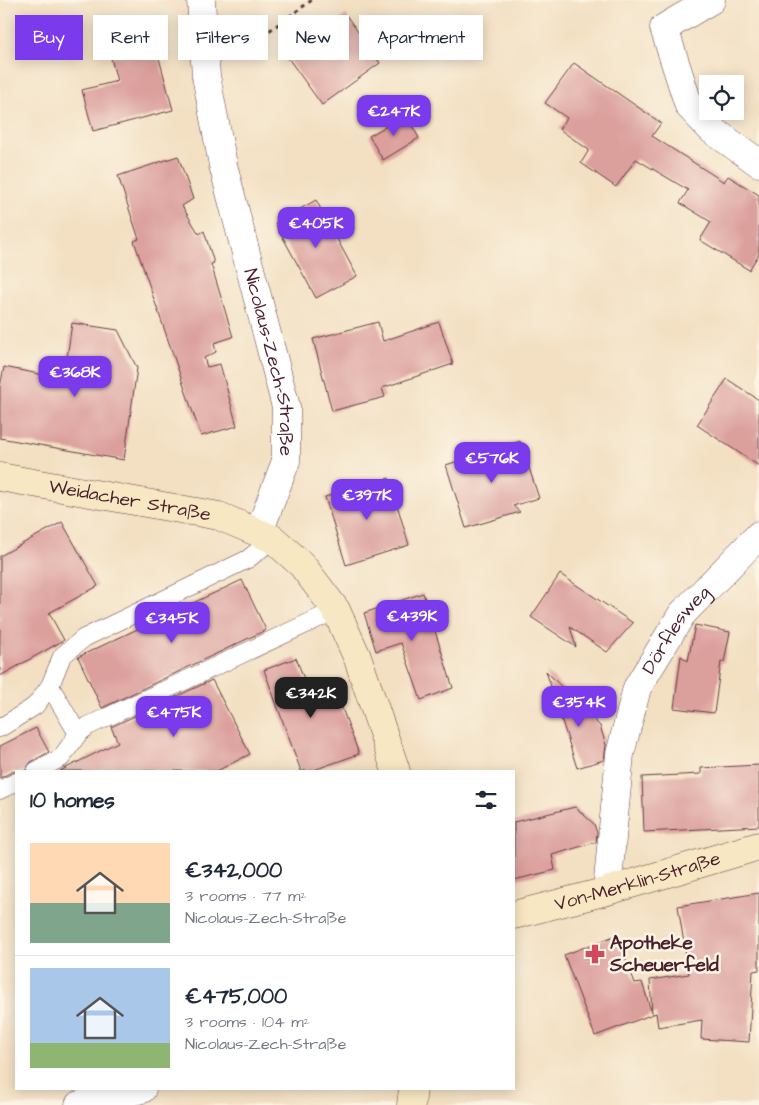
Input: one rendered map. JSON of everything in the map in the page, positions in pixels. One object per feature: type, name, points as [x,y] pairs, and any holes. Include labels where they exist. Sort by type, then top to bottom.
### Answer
[{"type":"street","name":"Nicolaus-Zech-Straße","points":[[201,0],[206,76],[223,165],[286,408],[286,461],[266,535]]},
{"type":"street","points":[[711,0],[664,28],[689,106],[712,130],[759,163]]},
{"type":"street","name":"Weidacher Straße","points":[[0,476],[219,516],[266,535]]},
{"type":"street","points":[[266,535],[302,565],[336,610],[358,659],[396,770]]},
{"type":"street","name":"Dörflesweg","points":[[607,891],[620,754],[637,688],[682,614],[759,535]]},
{"type":"street","name":"Von-Merklin-Straße","points":[[515,915],[607,891],[759,846]]},
{"type":"street","points":[[78,1105],[138,1090]]},
{"type":"street","points":[[411,1105],[413,1090]]},
{"type":"lane","points":[[0,728],[35,706],[50,686],[62,656],[84,638],[248,559],[266,535]]},
{"type":"lane","points":[[38,770],[61,758],[78,734],[88,726],[336,610]]},
{"type":"lane","points":[[50,686],[78,734]]},
{"type":"lane","points":[[0,790],[15,782]]},
{"type":"path","points":[[206,76],[312,0]]},
{"type":"building","points":[[349,19],[359,33],[359,60],[378,60],[380,63],[322,105],[289,60],[349,60]]},
{"type":"building","points":[[112,60],[160,60],[173,110],[93,131],[82,90],[117,81]]},
{"type":"building","points":[[574,63],[661,123],[652,136],[724,182],[728,176],[759,195],[759,254],[749,270],[700,240],[711,222],[680,203],[688,190],[636,159],[616,187],[581,163],[589,150],[559,129],[567,118],[545,103]]},
{"type":"building","points":[[406,115],[419,138],[383,160],[369,136]]},
{"type":"building","points":[[178,156],[193,199],[182,206],[199,234],[204,231],[214,263],[211,264],[233,337],[214,343],[216,352],[204,358],[207,367],[220,364],[237,426],[201,436],[134,241],[139,239],[118,176]]},
{"type":"building","points":[[316,200],[357,276],[316,298],[275,223]]},
{"type":"building","points":[[378,322],[383,341],[439,322],[453,364],[382,388],[385,397],[332,411],[313,339]]},
{"type":"building","points":[[72,323],[118,330],[137,368],[124,460],[0,438],[0,387],[4,367],[64,379]]},
{"type":"building","points":[[727,379],[759,400],[759,466],[697,425]]},
{"type":"building","points":[[520,441],[539,498],[513,506],[520,512],[466,528],[446,465]]},
{"type":"building","points":[[389,478],[409,545],[346,565],[325,497]]},
{"type":"building","points":[[62,522],[98,586],[49,613],[64,640],[0,676],[0,556]]},
{"type":"building","points":[[560,574],[633,623],[607,652],[570,627],[576,647],[531,617]]},
{"type":"building","points":[[242,580],[266,630],[102,708],[78,657]]},
{"type":"building","points":[[423,593],[453,688],[421,700],[401,643],[376,651],[364,613]]},
{"type":"building","points":[[695,625],[730,632],[724,662],[721,662],[714,713],[674,708],[681,656],[688,661]]},
{"type":"building","points":[[296,658],[311,697],[335,689],[359,754],[314,770],[301,770],[264,670]]},
{"type":"building","points":[[546,671],[600,726],[606,745],[604,760],[577,768]]},
{"type":"building","points":[[212,680],[250,754],[219,770],[62,770],[118,742],[111,727]]},
{"type":"building","points":[[36,728],[49,752],[31,762],[26,770],[15,770],[15,772],[0,778],[0,746]]},
{"type":"building","points":[[759,765],[759,826],[644,832],[642,777],[701,774],[701,768]]},
{"type":"building","points":[[575,807],[594,824],[597,833],[596,842],[552,855],[555,870],[515,880],[515,822]]},
{"type":"building","points":[[759,893],[759,970],[753,971],[749,1042],[701,1039],[702,1020],[658,1027],[656,1013],[595,1036],[564,955],[617,935],[635,983],[642,982],[652,1014],[650,980],[689,974],[678,906]]},
{"type":"place","name":"Apotheke Scheuerfeld","points":[[595,954]]}]
